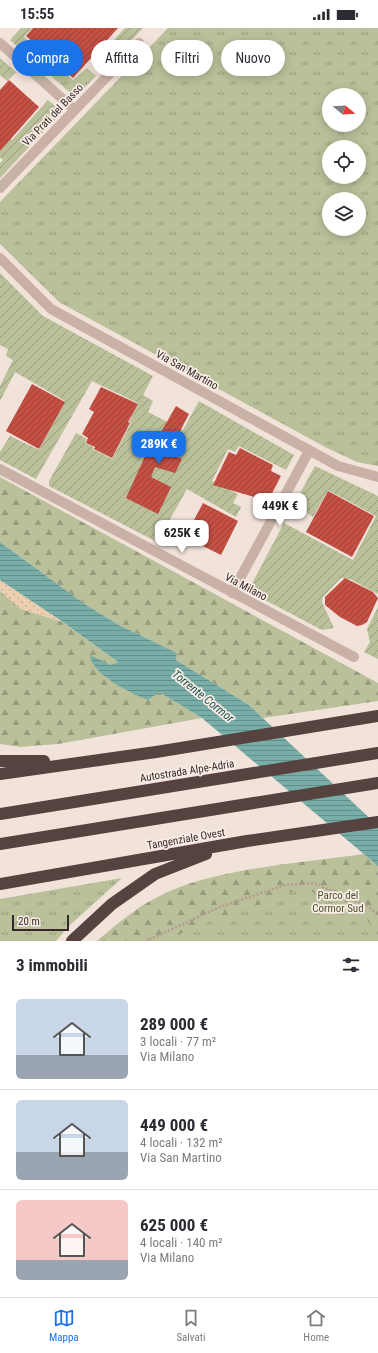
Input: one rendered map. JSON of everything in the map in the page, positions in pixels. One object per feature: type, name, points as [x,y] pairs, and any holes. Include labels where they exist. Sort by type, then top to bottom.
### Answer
[{"type":"highway","points":[[0,774],[156,752],[375,716]]},
{"type":"highway","name":"Autostrada Alpe-Adria","points":[[0,814],[378,753]]},
{"type":"highway","points":[[0,761],[97,760]]},
{"type":"highway","points":[[0,844],[378,783]]},
{"type":"highway","name":"Tangenziale Ovest","points":[[0,884],[247,841],[378,822]]},
{"type":"highway","points":[[72,941],[112,904],[155,874],[247,841]]},
{"type":"street","points":[[0,43],[75,110]]},
{"type":"street","name":"Via Prati del Basso","points":[[0,188],[107,76]]},
{"type":"street","name":"Via San Martino","points":[[0,258],[51,309],[338,466],[378,477]]},
{"type":"street","points":[[232,593],[309,451]]},
{"type":"street","name":"Via Milano","points":[[0,470],[354,657]]},
{"type":"path","points":[[146,941],[220,907],[285,885],[314,883],[368,906],[378,915]]},
{"type":"green space","points":[[21,28],[32,28],[24,37],[27,40],[12,40],[12,42],[10,40]]},
{"type":"green space","points":[[83,28],[96,40],[91,40],[91,48],[81,39]]},
{"type":"green space","points":[[125,28],[143,28],[132,40],[114,40]]},
{"type":"green space","points":[[168,28],[378,28],[378,466],[357,462],[327,448],[59,302],[0,244],[0,202],[122,76],[153,76],[153,44]]},
{"type":"green space","points":[[0,58],[12,68],[12,76],[7,81],[0,75]]},
{"type":"green space","points":[[87,68],[91,72],[91,76],[96,76],[81,91],[69,92],[51,76],[68,76],[73,80],[78,76],[83,76],[83,71]]},
{"type":"green space","points":[[48,100],[62,112],[0,178],[0,163],[3,160],[0,157],[0,131],[12,140]]},
{"type":"green space","points":[[0,273],[43,316],[153,376],[143,395],[153,401],[148,412],[183,430],[199,401],[294,455],[286,470],[239,446],[235,452],[228,449],[212,481],[238,494],[233,503],[241,507],[236,517],[187,489],[157,542],[49,486],[49,481],[76,433],[87,439],[85,443],[93,447],[93,449],[112,459],[131,423],[129,422],[138,403],[92,381],[36,479],[0,460],[0,452],[10,436],[39,450],[65,401],[15,372],[0,401],[0,386],[13,360],[6,356],[8,349],[0,345]]},
{"type":"green space","points":[[315,466],[378,496],[378,594],[350,579],[341,578],[323,597],[322,602],[334,628],[322,630],[248,591],[284,523],[353,560],[376,516],[328,490],[313,517],[294,504]]},
{"type":"green space","points":[[0,477],[378,683],[378,701],[263,718],[249,705],[176,660],[177,653],[119,625],[86,605],[0,542]]},
{"type":"green space","points":[[0,591],[21,609],[63,622],[118,662],[111,666],[90,655],[159,692],[202,718],[58,744],[20,747],[0,744]]},
{"type":"green space","points":[[378,607],[378,659],[364,652],[370,642],[367,629]]},
{"type":"green space","points":[[364,854],[378,866],[378,935],[358,908],[326,893],[293,891],[244,911],[203,923],[166,941],[97,941],[140,907],[178,888],[230,873],[257,868]]},
{"type":"green space","name":"Parco del Cormor Sud","points":[[378,854],[378,941],[101,941]]},
{"type":"green space","points":[[122,878],[70,925],[56,941],[0,941],[0,899]]},
{"type":"sand","points":[[0,580],[63,622],[21,609],[0,591]]},
{"type":"water","name":"Torrente Cormor","points":[[0,542],[86,605],[119,625],[177,653],[176,660],[249,705],[378,826],[378,866],[202,718],[159,692],[148,700],[123,688],[105,676],[92,662],[90,655],[111,665],[118,662],[63,622],[0,580]]},
{"type":"building","points":[[33,28],[118,28],[107,40],[91,40],[91,58],[83,67],[83,40],[30,40],[26,36]]},
{"type":"building","points":[[9,80],[39,107],[0,151],[0,90]]},
{"type":"building","points":[[32,384],[65,402],[39,449],[6,431]]},
{"type":"building","points":[[101,387],[138,404],[128,422],[130,423],[112,458],[86,443],[88,438],[82,434],[94,412],[89,409]]},
{"type":"building","points":[[176,406],[189,414],[174,443],[180,446],[175,456],[182,459],[175,473],[155,467],[151,477],[171,487],[158,514],[126,498],[147,452],[149,453]]},
{"type":"building","points":[[240,448],[273,465],[271,471],[281,476],[268,501],[213,485],[229,452],[236,455]]},
{"type":"building","points":[[328,491],[374,516],[352,557],[306,532]]},
{"type":"building","points":[[203,503],[238,521],[221,555],[185,537]]},
{"type":"building","points":[[345,578],[373,592],[378,598],[367,622],[362,625],[357,626],[340,617],[325,605],[325,597]]}]
